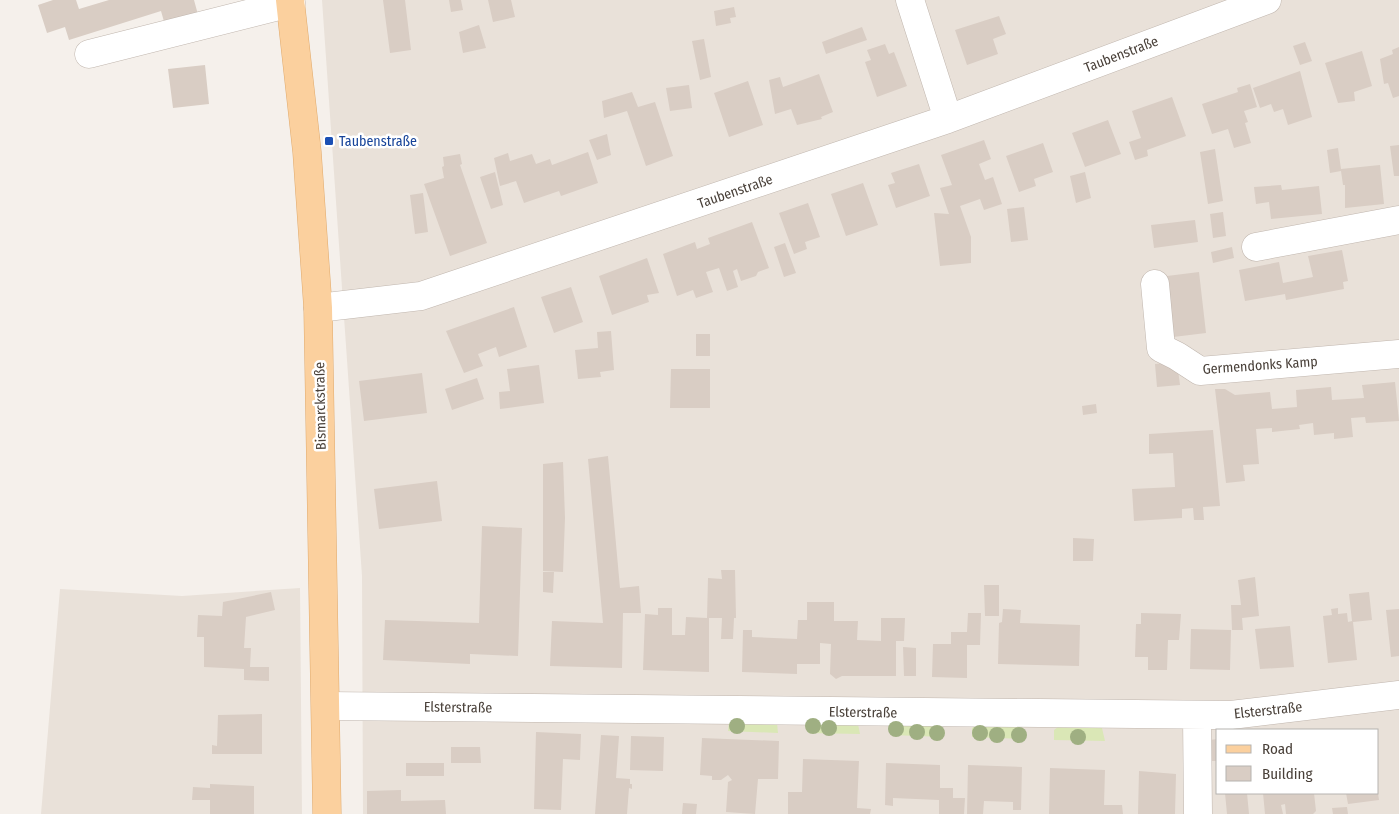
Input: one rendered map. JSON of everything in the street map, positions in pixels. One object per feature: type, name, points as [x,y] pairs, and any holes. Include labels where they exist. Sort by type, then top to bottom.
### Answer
[{"type":"main road","name":"Bismarckstraße","points":[[290,2],[307,152],[318,308],[328,814]]},
{"type":"street","points":[[910,0],[948,119]]},
{"type":"street","name":"Taubenstraße","points":[[318,308],[421,296],[948,119],[1208,10],[1267,0]]},
{"type":"street","points":[[89,54],[290,2]]},
{"type":"street","points":[[1256,247],[1399,220]]},
{"type":"street","name":"Germendonks Kamp","points":[[1156,284],[1161,348],[1178,356],[1200,371],[1399,354]]},
{"type":"street","name":"Elsterstraße","points":[[326,706],[1231,715],[1399,695]]},
{"type":"street","points":[[1197,715],[1198,814]]},
{"type":"shaded area","points":[[322,0],[1399,0],[1399,814],[363,814],[362,576]]},
{"type":"shaded area","points":[[300,588],[302,814],[41,814],[60,589],[182,596]]},
{"type":"green space","points":[[729,722],[777,723],[778,733],[728,731]]},
{"type":"green space","points":[[809,724],[858,724],[860,734],[808,733]]},
{"type":"green space","points":[[892,725],[942,726],[944,737],[891,735]]},
{"type":"green space","points":[[977,725],[1018,727],[1023,730],[1024,739],[972,737],[972,728]]},
{"type":"green space","points":[[1058,727],[1102,728],[1105,741],[1054,740],[1054,730]]},
{"type":"building","points":[[53,0],[76,0],[79,9],[109,0],[194,0],[200,22],[167,32],[161,11],[69,40],[65,27],[47,33],[38,5]]},
{"type":"building","points":[[383,0],[405,0],[411,50],[390,53]]},
{"type":"building","points":[[449,0],[461,0],[463,10],[451,12]]},
{"type":"building","points":[[488,0],[511,0],[515,17],[493,22]]},
{"type":"building","points":[[734,7],[736,17],[730,18],[731,23],[716,26],[714,11]]},
{"type":"building","points":[[999,16],[1006,34],[993,39],[998,54],[967,65],[955,30]]},
{"type":"building","points":[[479,25],[486,48],[463,53],[459,32]]},
{"type":"building","points":[[862,27],[867,40],[826,54],[822,42]]},
{"type":"building","points":[[704,39],[711,77],[700,80],[692,41]]},
{"type":"building","points":[[1305,42],[1312,61],[1300,65],[1293,46]]},
{"type":"building","points":[[885,44],[889,54],[894,52],[907,86],[877,97],[865,62],[871,60],[867,50]]},
{"type":"building","points":[[1399,47],[1399,96],[1393,98],[1388,83],[1384,84],[1380,59],[1393,54],[1392,50]]},
{"type":"building","points":[[1362,51],[1372,86],[1354,92],[1355,101],[1338,103],[1325,63]]},
{"type":"building","points":[[205,65],[209,104],[173,108],[168,69]]},
{"type":"building","points":[[1300,71],[1312,117],[1288,125],[1283,109],[1274,112],[1271,104],[1260,108],[1253,88]]},
{"type":"building","points":[[819,74],[833,112],[821,117],[822,119],[797,125],[791,109],[775,114],[769,80],[780,77],[783,87]]},
{"type":"building","points":[[748,81],[763,125],[729,137],[714,93]]},
{"type":"building","points":[[1250,84],[1257,107],[1244,111],[1248,122],[1245,123],[1251,143],[1234,148],[1228,129],[1212,134],[1202,104],[1238,92],[1237,88]]},
{"type":"building","points":[[689,85],[692,108],[670,111],[666,88]]},
{"type":"building","points":[[632,92],[638,107],[655,102],[673,156],[646,166],[627,111],[604,118],[602,101]]},
{"type":"building","points":[[1172,97],[1186,136],[1147,150],[1148,156],[1135,160],[1129,142],[1141,138],[1132,111]]},
{"type":"building","points":[[1108,120],[1121,154],[1085,167],[1072,133]]},
{"type":"building","points":[[607,134],[611,155],[597,160],[589,140]]},
{"type":"building","points":[[984,140],[991,159],[979,164],[985,180],[993,177],[1002,204],[984,210],[980,199],[960,206],[971,237],[971,263],[940,266],[934,213],[949,214],[940,188],[952,185],[941,155]]},
{"type":"building","points":[[1043,143],[1053,172],[1034,179],[1036,186],[1019,192],[1006,156]]},
{"type":"building","points":[[1399,145],[1399,176],[1394,176],[1390,146]]},
{"type":"building","points":[[1338,148],[1341,169],[1380,165],[1384,204],[1345,208],[1345,185],[1343,185],[1341,171],[1330,173],[1327,150]]},
{"type":"building","points":[[1215,149],[1223,201],[1208,204],[1200,152]]},
{"type":"building","points":[[588,152],[598,183],[561,196],[559,191],[524,203],[516,181],[500,186],[494,158],[508,153],[510,161],[532,154],[536,164],[550,159],[552,165]]},
{"type":"building","points":[[460,154],[462,164],[460,165],[487,243],[450,256],[424,184],[444,178],[443,157]]},
{"type":"building","points":[[919,164],[930,196],[896,208],[888,185],[895,183],[891,173]]},
{"type":"building","points":[[495,172],[503,205],[491,209],[480,177]]},
{"type":"building","points":[[1085,172],[1091,198],[1076,203],[1070,176]]},
{"type":"building","points":[[863,183],[878,225],[846,236],[831,194]]},
{"type":"building","points":[[1281,185],[1282,190],[1319,186],[1322,214],[1271,219],[1269,202],[1256,204],[1254,187]]},
{"type":"building","points":[[423,193],[428,232],[415,234],[410,195]]},
{"type":"building","points":[[808,203],[820,237],[805,242],[807,249],[794,254],[779,213]]},
{"type":"building","points":[[1024,207],[1028,240],[1011,242],[1007,209]]},
{"type":"building","points":[[1223,212],[1226,236],[1213,238],[1210,214]]},
{"type":"building","points":[[1195,220],[1198,242],[1154,248],[1151,225]]},
{"type":"building","points":[[752,222],[769,268],[758,272],[756,276],[741,281],[737,269],[733,271],[738,287],[727,291],[719,268],[706,272],[713,292],[696,298],[693,290],[677,296],[663,254],[695,242],[697,249],[710,244],[708,238]]},
{"type":"building","points":[[785,243],[796,273],[784,277],[774,247]]},
{"type":"building","points":[[1232,247],[1234,258],[1213,263],[1211,252]]},
{"type":"building","points":[[1342,250],[1348,281],[1343,282],[1344,289],[1286,300],[1285,294],[1245,301],[1239,270],[1279,262],[1283,283],[1313,277],[1308,256]]},
{"type":"building","points":[[647,258],[659,293],[647,295],[649,302],[612,315],[599,276]]},
{"type":"building","points":[[1199,272],[1206,333],[1165,338],[1159,277]]},
{"type":"building","points":[[571,287],[583,322],[554,333],[541,297]]},
{"type":"building","points":[[514,307],[527,347],[499,357],[496,347],[478,354],[483,366],[464,373],[446,331]]},
{"type":"building","points":[[611,331],[614,370],[600,372],[601,377],[578,379],[575,350],[598,348],[597,332]]},
{"type":"building","points":[[696,334],[710,334],[710,356],[696,356]]},
{"type":"building","points":[[1177,362],[1180,385],[1157,387],[1155,364]]},
{"type":"building","points":[[539,365],[544,403],[500,409],[499,392],[510,391],[507,369]]},
{"type":"building","points":[[671,369],[710,369],[710,408],[670,408]]},
{"type":"building","points":[[422,373],[427,413],[364,421],[359,381]]},
{"type":"building","points":[[477,378],[484,399],[452,410],[445,389]]},
{"type":"building","points":[[1395,382],[1399,421],[1366,423],[1365,417],[1351,418],[1353,437],[1334,439],[1334,433],[1314,435],[1313,423],[1299,425],[1300,429],[1272,432],[1272,428],[1256,429],[1259,464],[1243,465],[1245,481],[1226,483],[1215,389],[1225,389],[1235,395],[1270,392],[1272,409],[1297,407],[1296,390],[1331,387],[1332,400],[1364,398],[1362,385]]},
{"type":"building","points":[[1096,404],[1097,413],[1083,415],[1082,406]]},
{"type":"building","points":[[1213,430],[1220,506],[1203,507],[1204,520],[1194,520],[1193,508],[1182,509],[1182,518],[1134,521],[1132,489],[1175,487],[1173,453],[1149,454],[1149,434]]},
{"type":"building","points":[[608,456],[620,588],[639,586],[641,613],[623,613],[622,668],[550,666],[552,621],[603,623],[588,459]]},
{"type":"building","points":[[563,462],[565,518],[563,572],[543,571],[543,464]]},
{"type":"building","points":[[437,481],[442,521],[379,529],[374,489]]},
{"type":"building","points":[[482,526],[522,528],[518,656],[470,654],[470,664],[383,660],[385,620],[479,623]]},
{"type":"building","points":[[1073,538],[1094,539],[1093,561],[1073,561]]},
{"type":"building","points":[[721,570],[735,570],[736,618],[734,618],[733,639],[721,639],[722,618],[709,618],[709,672],[643,670],[645,614],[658,615],[658,608],[672,608],[672,635],[685,635],[686,617],[707,618],[708,578],[722,579]]},
{"type":"building","points":[[543,572],[554,572],[553,593],[543,592]]},
{"type":"building","points":[[1255,577],[1259,616],[1242,618],[1243,630],[1232,630],[1231,605],[1241,605],[1238,580]]},
{"type":"building","points":[[984,585],[999,585],[999,616],[985,616]]},
{"type":"building","points":[[271,592],[275,610],[246,617],[244,648],[251,648],[250,667],[269,667],[269,681],[244,680],[244,669],[204,667],[204,637],[197,637],[198,615],[222,616],[223,602]]},
{"type":"building","points":[[1369,592],[1372,620],[1353,622],[1357,660],[1328,663],[1323,616],[1332,615],[1331,609],[1338,608],[1338,614],[1347,613],[1348,622],[1352,621],[1349,594]]},
{"type":"building","points":[[807,602],[834,602],[834,621],[858,621],[857,640],[881,641],[881,618],[905,618],[904,641],[896,641],[896,676],[842,676],[836,679],[830,674],[831,644],[820,643],[820,664],[797,664],[797,674],[742,672],[743,630],[752,630],[752,637],[797,639],[798,620],[807,620]]},
{"type":"building","points":[[1003,609],[1021,610],[1020,623],[1080,625],[1079,666],[998,664],[999,623],[1002,622]]},
{"type":"building","points":[[1399,609],[1399,656],[1391,657],[1386,610]]},
{"type":"building","points":[[968,613],[981,613],[980,645],[967,645],[967,678],[932,677],[933,644],[951,644],[951,632],[967,632]]},
{"type":"building","points":[[1141,613],[1181,614],[1179,640],[1168,640],[1167,670],[1148,670],[1148,657],[1135,657],[1136,624],[1141,624]]},
{"type":"building","points":[[1290,626],[1294,667],[1260,669],[1255,629]]},
{"type":"building","points":[[1191,629],[1231,630],[1230,670],[1190,669]]},
{"type":"building","points":[[903,647],[916,648],[916,676],[904,676]]},
{"type":"building","points":[[262,714],[262,754],[212,754],[212,745],[217,746],[218,715]]},
{"type":"building","points":[[536,732],[581,734],[580,760],[563,759],[561,810],[534,809]]},
{"type":"building","points":[[601,735],[619,736],[616,778],[630,779],[630,784],[632,784],[632,789],[629,788],[627,814],[595,814]]},
{"type":"building","points":[[631,736],[664,737],[663,771],[630,770]]},
{"type":"building","points":[[702,738],[779,741],[778,779],[758,779],[755,814],[726,812],[728,782],[732,780],[728,775],[721,780],[712,780],[712,776],[700,775]]},
{"type":"building","points":[[1216,739],[1216,761],[1211,761],[1209,740]]},
{"type":"building","points":[[451,747],[480,747],[481,763],[451,763]]},
{"type":"building","points":[[803,759],[859,761],[857,808],[871,809],[870,814],[788,814],[788,792],[802,792]]},
{"type":"building","points":[[406,763],[444,763],[444,776],[406,776]]},
{"type":"building","points":[[886,763],[940,765],[940,788],[953,788],[953,798],[965,798],[964,814],[939,814],[939,800],[893,798],[893,806],[885,805]]},
{"type":"building","points":[[968,765],[1022,767],[1021,810],[1013,810],[1013,802],[984,801],[983,814],[967,814]]},
{"type":"building","points":[[1050,768],[1105,770],[1104,805],[1122,805],[1123,814],[1049,814]]},
{"type":"building","points":[[1139,771],[1176,774],[1175,814],[1138,814]]},
{"type":"building","points":[[210,784],[254,786],[254,814],[210,814],[210,800],[192,800],[193,787],[210,788]]},
{"type":"building","points":[[401,790],[401,801],[445,800],[446,814],[367,814],[367,791]]},
{"type":"building","points":[[1225,794],[1247,794],[1249,814],[1227,814]]},
{"type":"building","points":[[1263,794],[1314,794],[1316,811],[1313,814],[1286,814],[1285,804],[1281,805],[1283,814],[1265,814]]},
{"type":"building","points":[[1346,794],[1378,794],[1379,800],[1348,804]]},
{"type":"building","points":[[683,803],[697,804],[696,814],[682,814]]},
{"type":"building","points":[[1347,807],[1348,814],[1333,814],[1332,808]]},
{"type":"place","name":"Taubenstraße","points":[[329,141]]}]
